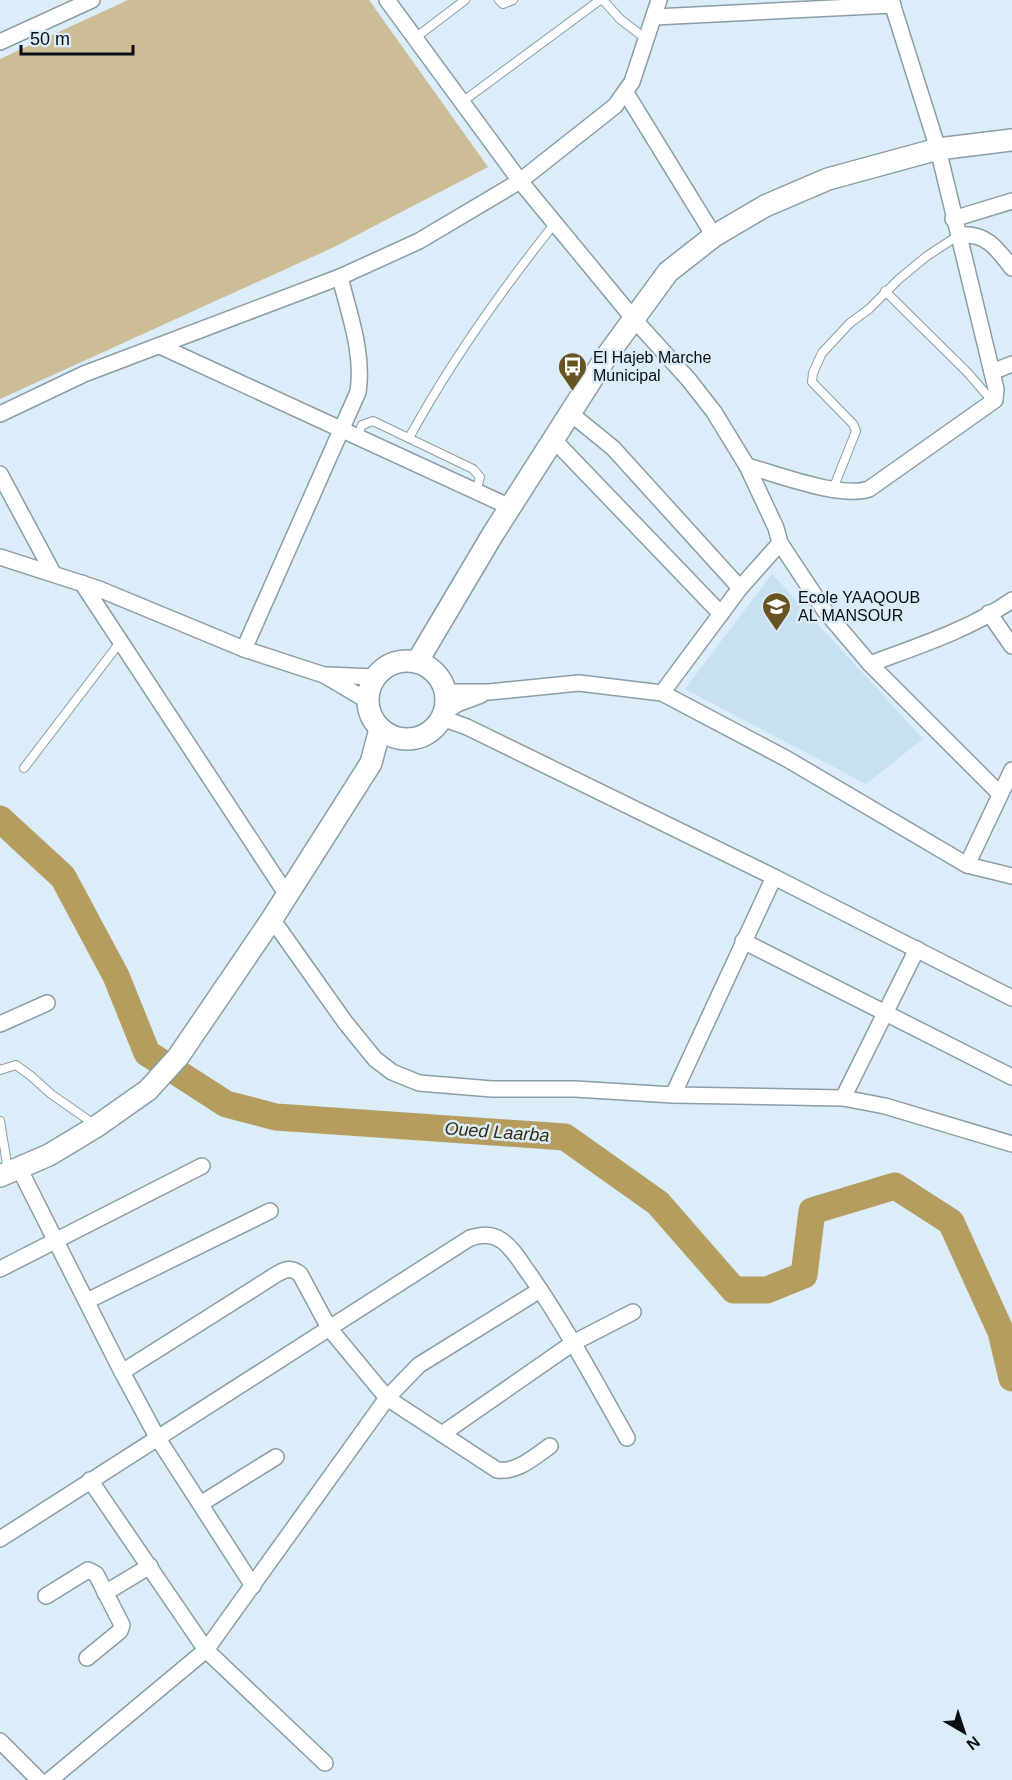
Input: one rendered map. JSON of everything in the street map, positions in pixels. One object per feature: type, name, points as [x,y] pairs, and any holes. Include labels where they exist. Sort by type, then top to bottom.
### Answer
[{"type":"street","points":[[0,42],[92,0]]},
{"type":"street","points":[[387,0],[520,181],[707,404],[747,466],[776,528],[780,543],[825,611],[870,664],[1000,794]]},
{"type":"street","points":[[0,414],[84,374],[340,277],[418,241],[520,181],[615,106],[626,93],[632,82],[659,0]]},
{"type":"street","points":[[655,17],[892,3],[938,149],[953,219],[959,235],[996,389],[993,402],[910,458],[869,489],[850,492],[833,489],[747,466]]},
{"type":"street","points":[[626,93],[714,236]]},
{"type":"street","points":[[417,662],[510,507],[570,413],[633,318],[668,272],[714,236],[765,207],[828,179],[938,149],[1012,140]]},
{"type":"street","points":[[953,219],[1012,201]]},
{"type":"street","points":[[959,235],[978,236],[998,251],[1012,268]]},
{"type":"street","points":[[244,649],[358,392],[361,376],[358,352],[340,277]]},
{"type":"street","points":[[160,346],[510,507]]},
{"type":"street","points":[[992,372],[1012,364]]},
{"type":"street","points":[[570,413],[613,448],[740,588]]},
{"type":"street","points":[[553,440],[721,614]]},
{"type":"street","points":[[0,474],[53,573]]},
{"type":"street","points":[[662,693],[740,588],[780,543]]},
{"type":"street","points":[[0,557],[82,583],[244,649],[324,675],[368,700]]},
{"type":"street","points":[[82,583],[287,895]]},
{"type":"street","points":[[870,664],[927,642],[1012,600]]},
{"type":"street","points":[[989,613],[1012,646]]},
{"type":"street","points":[[441,622],[442,699],[435,728],[413,739],[401,739],[380,729],[374,721],[368,700],[375,677],[394,663],[405,660],[428,666],[442,699],[467,727],[774,877],[1012,998]]},
{"type":"street","points":[[324,675],[375,677]]},
{"type":"street","points":[[442,699],[457,704],[489,692],[579,683],[662,693],[787,759],[967,865],[1012,876]]},
{"type":"street","points":[[253,1586],[158,1437],[122,1372],[56,1240],[9,1172],[49,1155],[97,1126],[148,1090],[178,1057],[272,918],[371,763],[380,729]]},
{"type":"street","points":[[371,763],[401,739]]},
{"type":"street","points":[[967,865],[1012,770]]},
{"type":"street","points":[[673,1095],[774,877]]},
{"type":"street","points":[[272,918],[345,1022],[375,1059],[393,1072],[418,1083],[492,1089],[575,1089],[673,1095],[843,1098],[885,1106],[1012,1144]]},
{"type":"street","points":[[743,941],[1012,1077]]},
{"type":"street","points":[[843,1098],[917,949]]},
{"type":"street","points":[[0,1024],[47,1003]]},
{"type":"street","points":[[0,1269],[202,1166]]},
{"type":"street","points":[[87,1300],[270,1211]]},
{"type":"street","points":[[0,1539],[470,1238],[484,1234],[499,1238],[511,1248],[573,1343],[627,1438]]},
{"type":"street","points":[[122,1372],[286,1269],[293,1269],[300,1274],[329,1328],[387,1398],[497,1470],[517,1468],[550,1446]]},
{"type":"street","points":[[50,1780],[206,1650],[387,1398],[419,1365],[540,1290]]},
{"type":"street","points":[[442,1434],[573,1343],[633,1311]]},
{"type":"street","points":[[202,1503],[276,1457]]},
{"type":"street","points":[[90,1480],[206,1650],[325,1762]]},
{"type":"street","points":[[105,1593],[150,1566]]},
{"type":"street","points":[[46,1596],[88,1570],[96,1574],[121,1622],[121,1628],[87,1658]]},
{"type":"street","points":[[0,1741],[39,1780]]},
{"type":"lane","points":[[415,38],[465,0]]},
{"type":"lane","points":[[499,0],[504,4],[513,0]]},
{"type":"lane","points":[[462,102],[601,0],[620,19],[646,39]]},
{"type":"lane","points":[[409,438],[439,384],[477,326],[555,223]]},
{"type":"lane","points":[[833,489],[856,431],[853,424],[815,388],[812,378],[822,353],[885,291],[927,256],[959,235]]},
{"type":"lane","points":[[885,291],[993,402]]},
{"type":"lane","points":[[357,437],[362,425],[369,421],[409,438],[473,469],[480,477],[477,492]]},
{"type":"lane","points":[[24,768],[121,641]]},
{"type":"lane","points":[[0,1070],[16,1065],[51,1094],[97,1126]]},
{"type":"lane","points":[[0,1121],[9,1172]]},
{"type":"shaded area","points":[[128,0],[369,0],[488,167],[332,248],[0,399],[0,59]]},
{"type":"shaded area","name":"Ecole YAAQOUB AL MANSOUR","points":[[772,574],[923,739],[866,784],[685,689]]},
{"type":"waterway","name":"Oued Laarba","points":[[0,819],[63,877],[116,976],[147,1053],[226,1104],[276,1117],[565,1137],[658,1203],[734,1290],[767,1290],[804,1275],[812,1211],[895,1186],[951,1222],[1001,1332],[1012,1378]]},
{"type":"place","name":"El Hajeb Marche Municipal","points":[[572,392]]},
{"type":"place","name":"Ecole YAAQOUB AL MANSOUR","points":[[777,632]]}]
